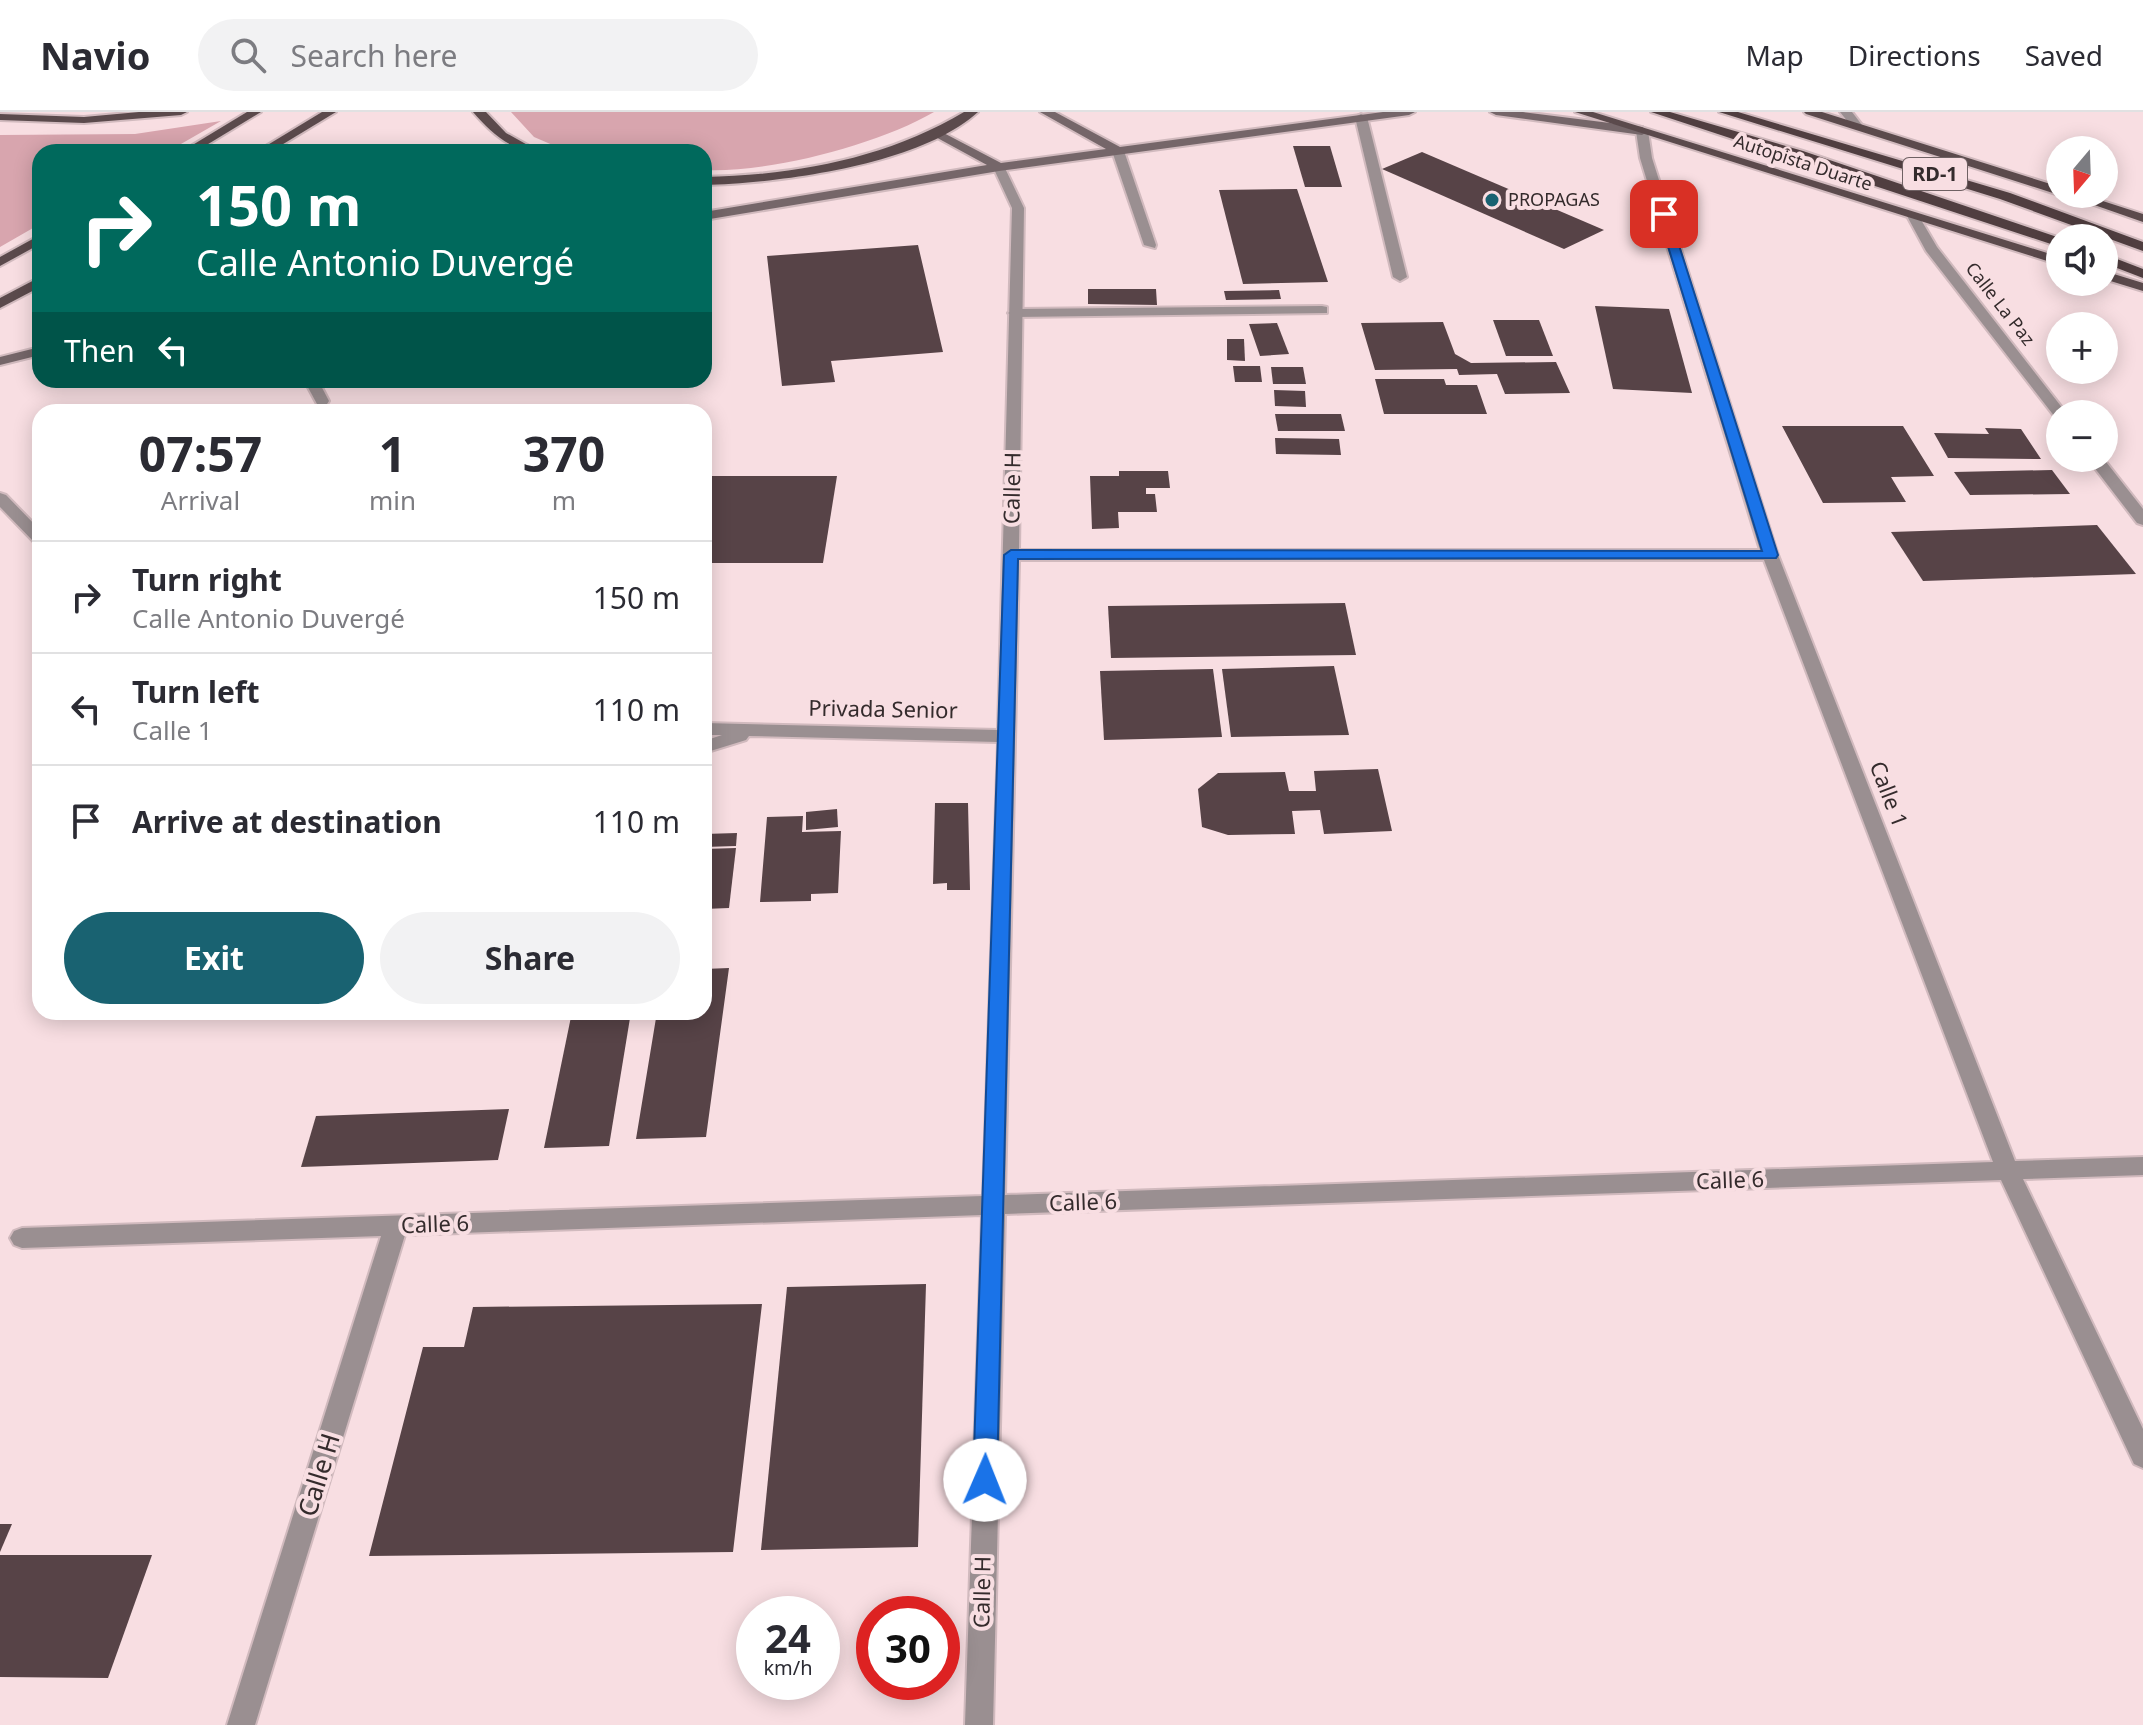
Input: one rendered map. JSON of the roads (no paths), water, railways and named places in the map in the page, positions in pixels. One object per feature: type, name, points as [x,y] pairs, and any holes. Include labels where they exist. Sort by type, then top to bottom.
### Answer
[{"type":"highway","name":"Autopista Duarte","points":[[1657,112],[1798,154],[2046,238]]},
{"type":"highway","name":"Autopista Duarte","points":[[1725,112],[2005,196],[2143,247]]},
{"type":"highway","points":[[2118,264],[2143,274]]},
{"type":"main road","points":[[0,117],[84,120],[181,112]]},
{"type":"main road","points":[[201,144],[255,112]]},
{"type":"main road","points":[[276,144],[330,112]]},
{"type":"main road","points":[[479,112],[502,135],[519,144]]},
{"type":"main road","points":[[712,180],[777,175],[867,158],[936,133],[972,112]]},
{"type":"main road","points":[[1046,112],[1118,151]]},
{"type":"main road","points":[[712,215],[999,167],[1409,112]]},
{"type":"main road","points":[[1496,112],[1642,131]]},
{"type":"main road","name":"Autopista Duarte","points":[[1581,112],[2046,257]]},
{"type":"main road","points":[[1810,112],[2046,186]]},
{"type":"main road","points":[[936,133],[999,167]]},
{"type":"main road","points":[[2112,208],[2143,218]]},
{"type":"main road","points":[[0,262],[32,244]]},
{"type":"main road","points":[[2118,279],[2143,287]]},
{"type":"main road","points":[[0,304],[32,286]]},
{"type":"main road","points":[[0,361],[32,353]]},
{"type":"street","points":[[1846,112],[1856,125]]},
{"type":"street","points":[[1361,117],[1400,277]]},
{"type":"street","name":"Calle 1","points":[[1642,131],[1646,158],[1770,555],[2008,1171],[2143,1456]]},
{"type":"street","points":[[1118,151],[1150,245]]},
{"type":"street","name":"Calle H","points":[[979,1725],[1007,736],[1018,208],[999,167]]},
{"type":"street","name":"Calle La Paz","points":[[1913,216],[1931,248],[2049,400]]},
{"type":"street","points":[[1015,313],[1322,310]]},
{"type":"street","points":[[315,388],[322,401]]},
{"type":"street","points":[[2106,472],[2143,520]]},
{"type":"street","points":[[0,498],[32,531]]},
{"type":"street","points":[[1011,555],[1770,555]]},
{"type":"street","name":"Privada Senior","points":[[712,729],[1007,736]]},
{"type":"street","name":"Privada Senior","points":[[712,745],[759,730]]},
{"type":"street","name":"Calle 6","points":[[22,1238],[2143,1166]]},
{"type":"street","name":"Calle H","points":[[241,1725],[396,1225]]},
{"type":"place","name":"PROPAGAS","points":[[1492,200]]}]
